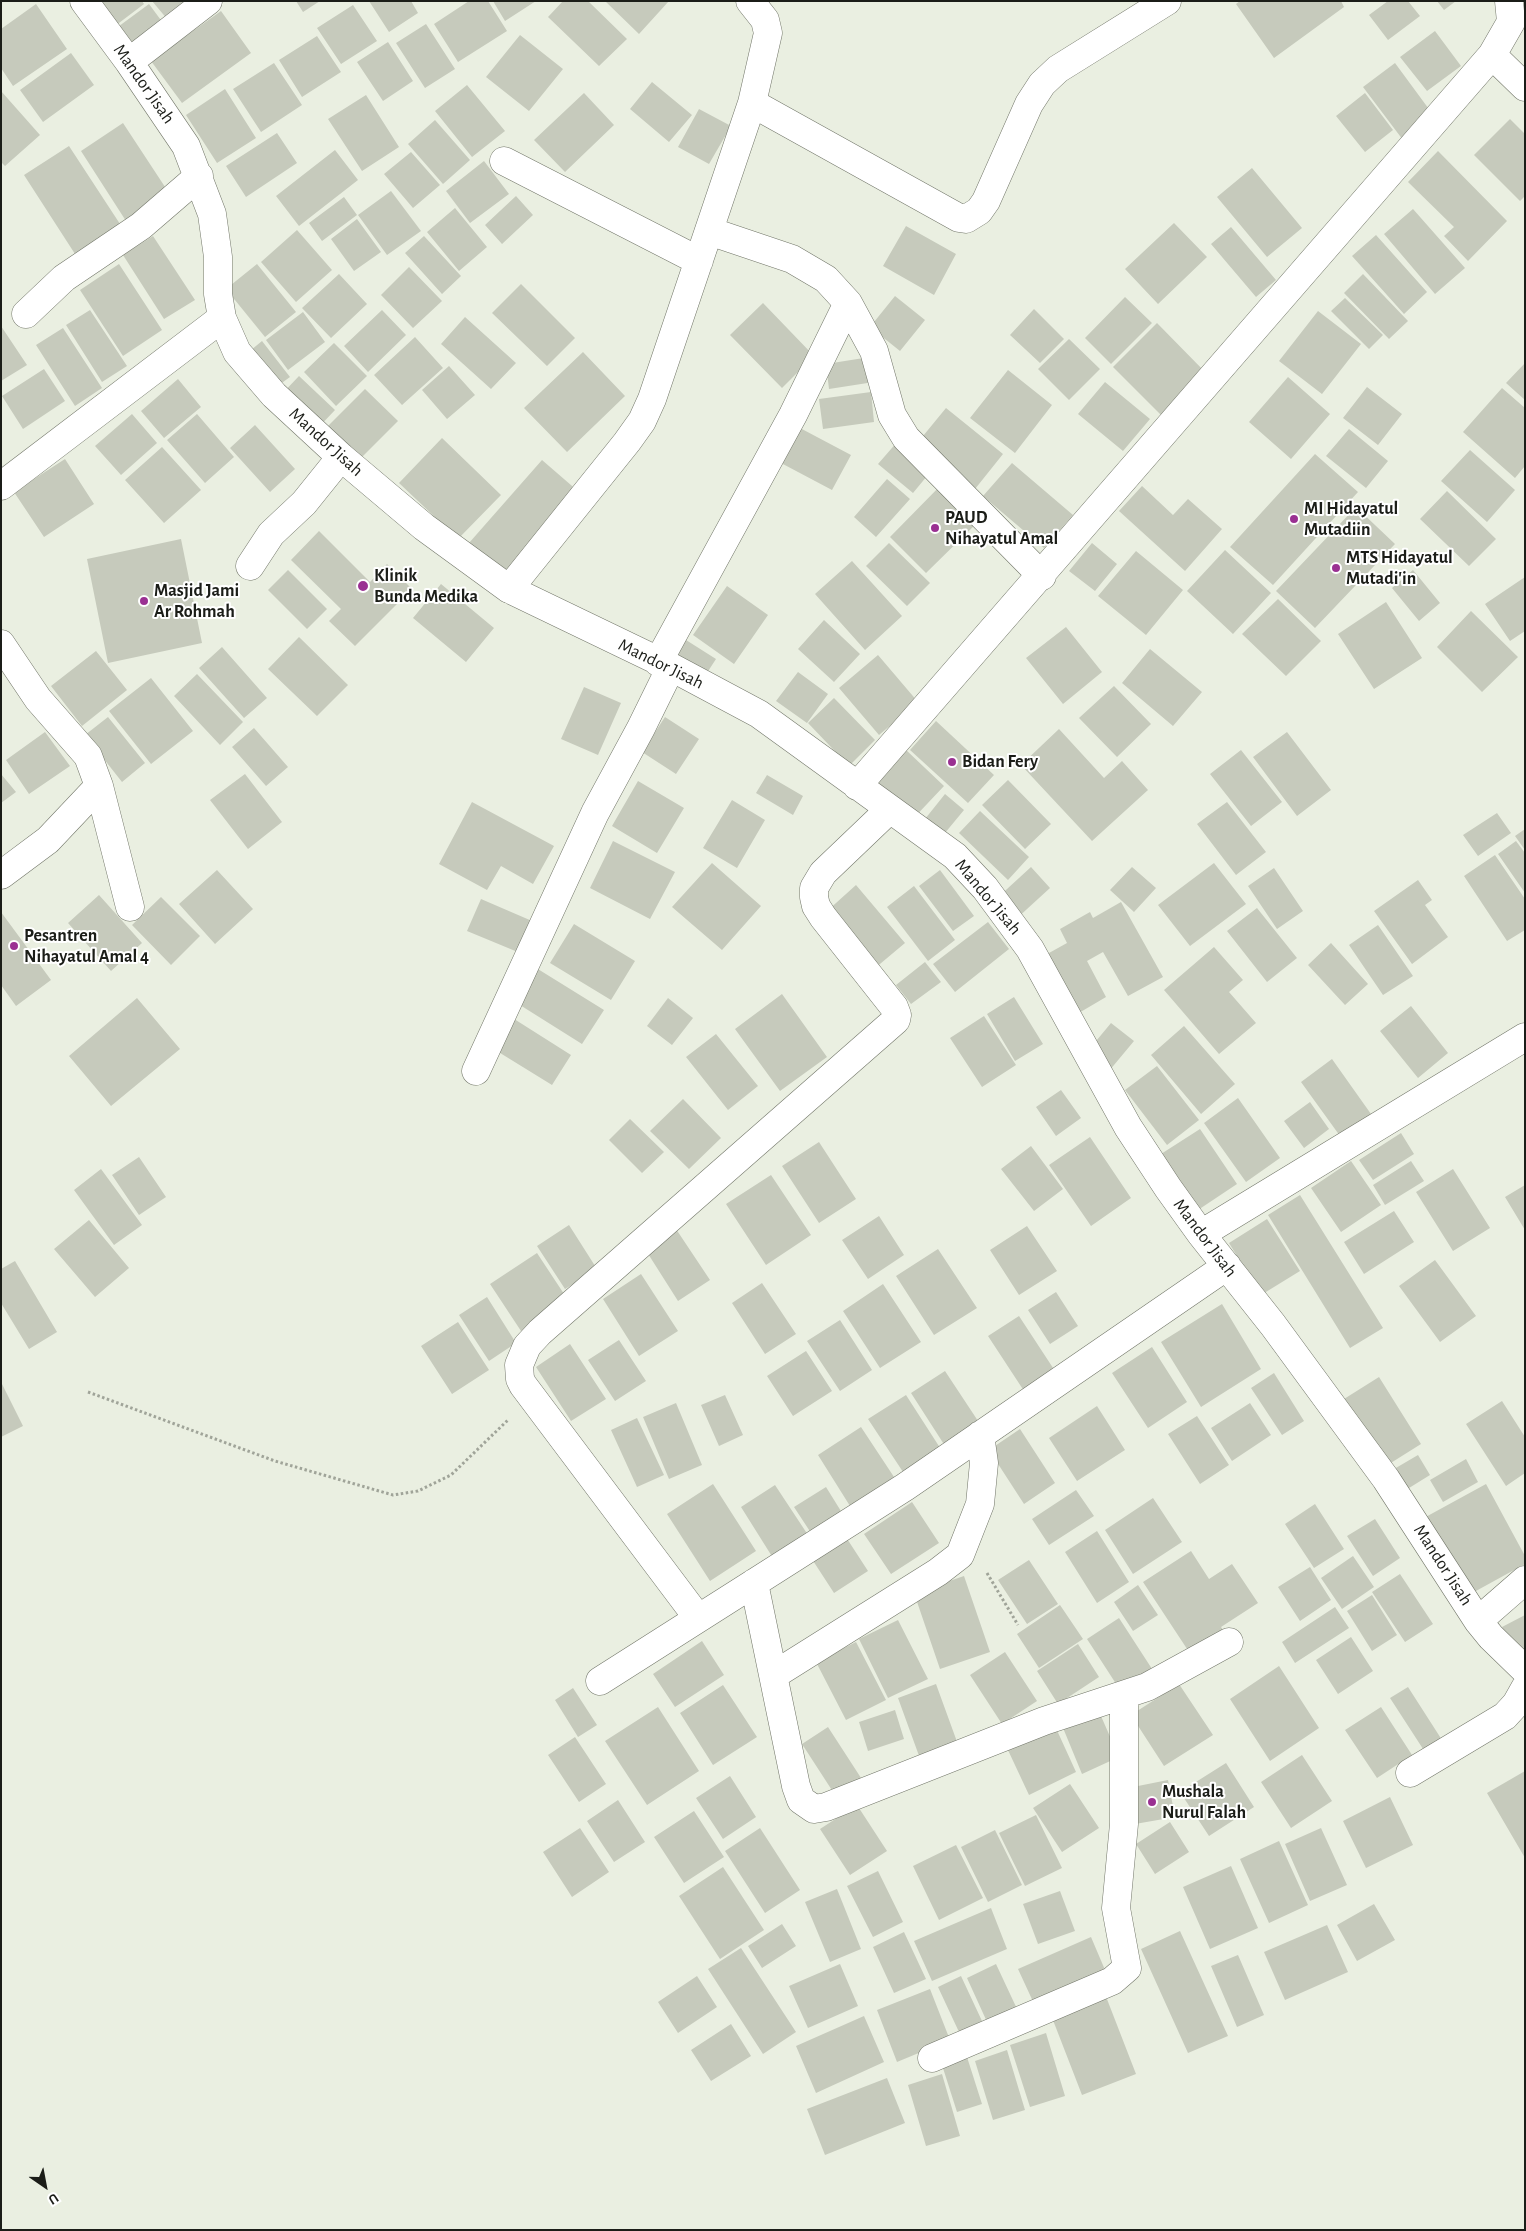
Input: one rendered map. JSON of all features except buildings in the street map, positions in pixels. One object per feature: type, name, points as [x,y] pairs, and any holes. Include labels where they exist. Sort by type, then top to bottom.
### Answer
[{"type":"street","name":"Mandor Jisah","points":[[84,1],[129,62],[186,146],[212,214],[218,257],[218,294],[222,318],[237,352],[268,388],[341,457],[424,526],[509,590],[664,665],[759,714],[955,856],[985,888],[1030,949],[1128,1127],[1201,1234],[1273,1324],[1386,1479],[1478,1621],[1491,1637],[1525,1670]]},
{"type":"street","points":[[129,62],[208,1]]},
{"type":"street","points":[[509,590],[642,421],[652,399],[752,103],[768,33],[765,20],[750,1]]},
{"type":"street","points":[[752,103],[959,218],[966,220],[980,211],[986,201],[1030,104],[1042,84],[1058,69],[1167,1]]},
{"type":"street","points":[[857,786],[1042,576],[1492,55],[1511,22],[1508,1]]},
{"type":"street","points":[[1492,55],[1525,87]]},
{"type":"street","points":[[504,160],[699,261]]},
{"type":"street","points":[[26,314],[64,278],[141,226],[199,176]]},
{"type":"street","points":[[709,231],[792,259],[826,279],[848,303],[874,351],[892,416],[906,438],[1042,576]]},
{"type":"street","points":[[476,1072],[595,812],[641,728],[664,665],[793,415],[848,303]]},
{"type":"street","points":[[1,486],[222,318]]},
{"type":"street","points":[[250,566],[271,534],[304,503],[341,457]]},
{"type":"street","points":[[1,644],[38,700],[88,756],[99,786],[130,907]]},
{"type":"street","points":[[1,875],[48,840],[99,786]]},
{"type":"street","points":[[698,1618],[532,1396],[520,1379],[519,1365],[527,1346],[540,1332],[896,1020],[897,1015],[894,1007],[816,906],[814,888],[823,872],[890,809]]},
{"type":"street","points":[[1201,1234],[1525,1037]]},
{"type":"street","points":[[600,1681],[905,1486],[1227,1266]]},
{"type":"street","points":[[774,1674],[938,1572],[960,1555],[980,1504],[984,1463],[980,1435]]},
{"type":"street","points":[[1478,1621],[1525,1580]]},
{"type":"street","points":[[754,1583],[796,1786],[801,1800],[814,1809],[826,1807],[1044,1721],[1124,1696],[1182,1669],[1229,1642]]},
{"type":"street","points":[[1410,1773],[1505,1716],[1516,1704],[1525,1688]]},
{"type":"street","points":[[932,2058],[1112,1981],[1127,1968],[1116,1908],[1124,1824],[1124,1696]]},
{"type":"path","points":[[88,1392],[275,1461],[393,1495],[404,1495],[426,1488],[451,1475],[466,1463],[532,1396]]},
{"type":"path","points":[[960,1555],[976,1561],[982,1567],[1018,1625]]},
{"type":"place","name":"MI Hidayatul Mutadiin","points":[[1294,519]]},
{"type":"place","name":"PAUD Nihayatul Amal","points":[[935,528]]},
{"type":"place","name":"MTS Hidayatul Mutadi'in","points":[[1336,568]]},
{"type":"place","name":"Klinik Bunda Medika","points":[[363,586]]},
{"type":"place","name":"Masjid Jami Ar Rohmah","points":[[144,601]]},
{"type":"place","name":"Bidan Fery","points":[[952,762]]},
{"type":"place","name":"Pesantren Nihayatul Amal 4","points":[[14,946]]},
{"type":"place","name":"Mushala Nurul Falah","points":[[1152,1802]]}]
